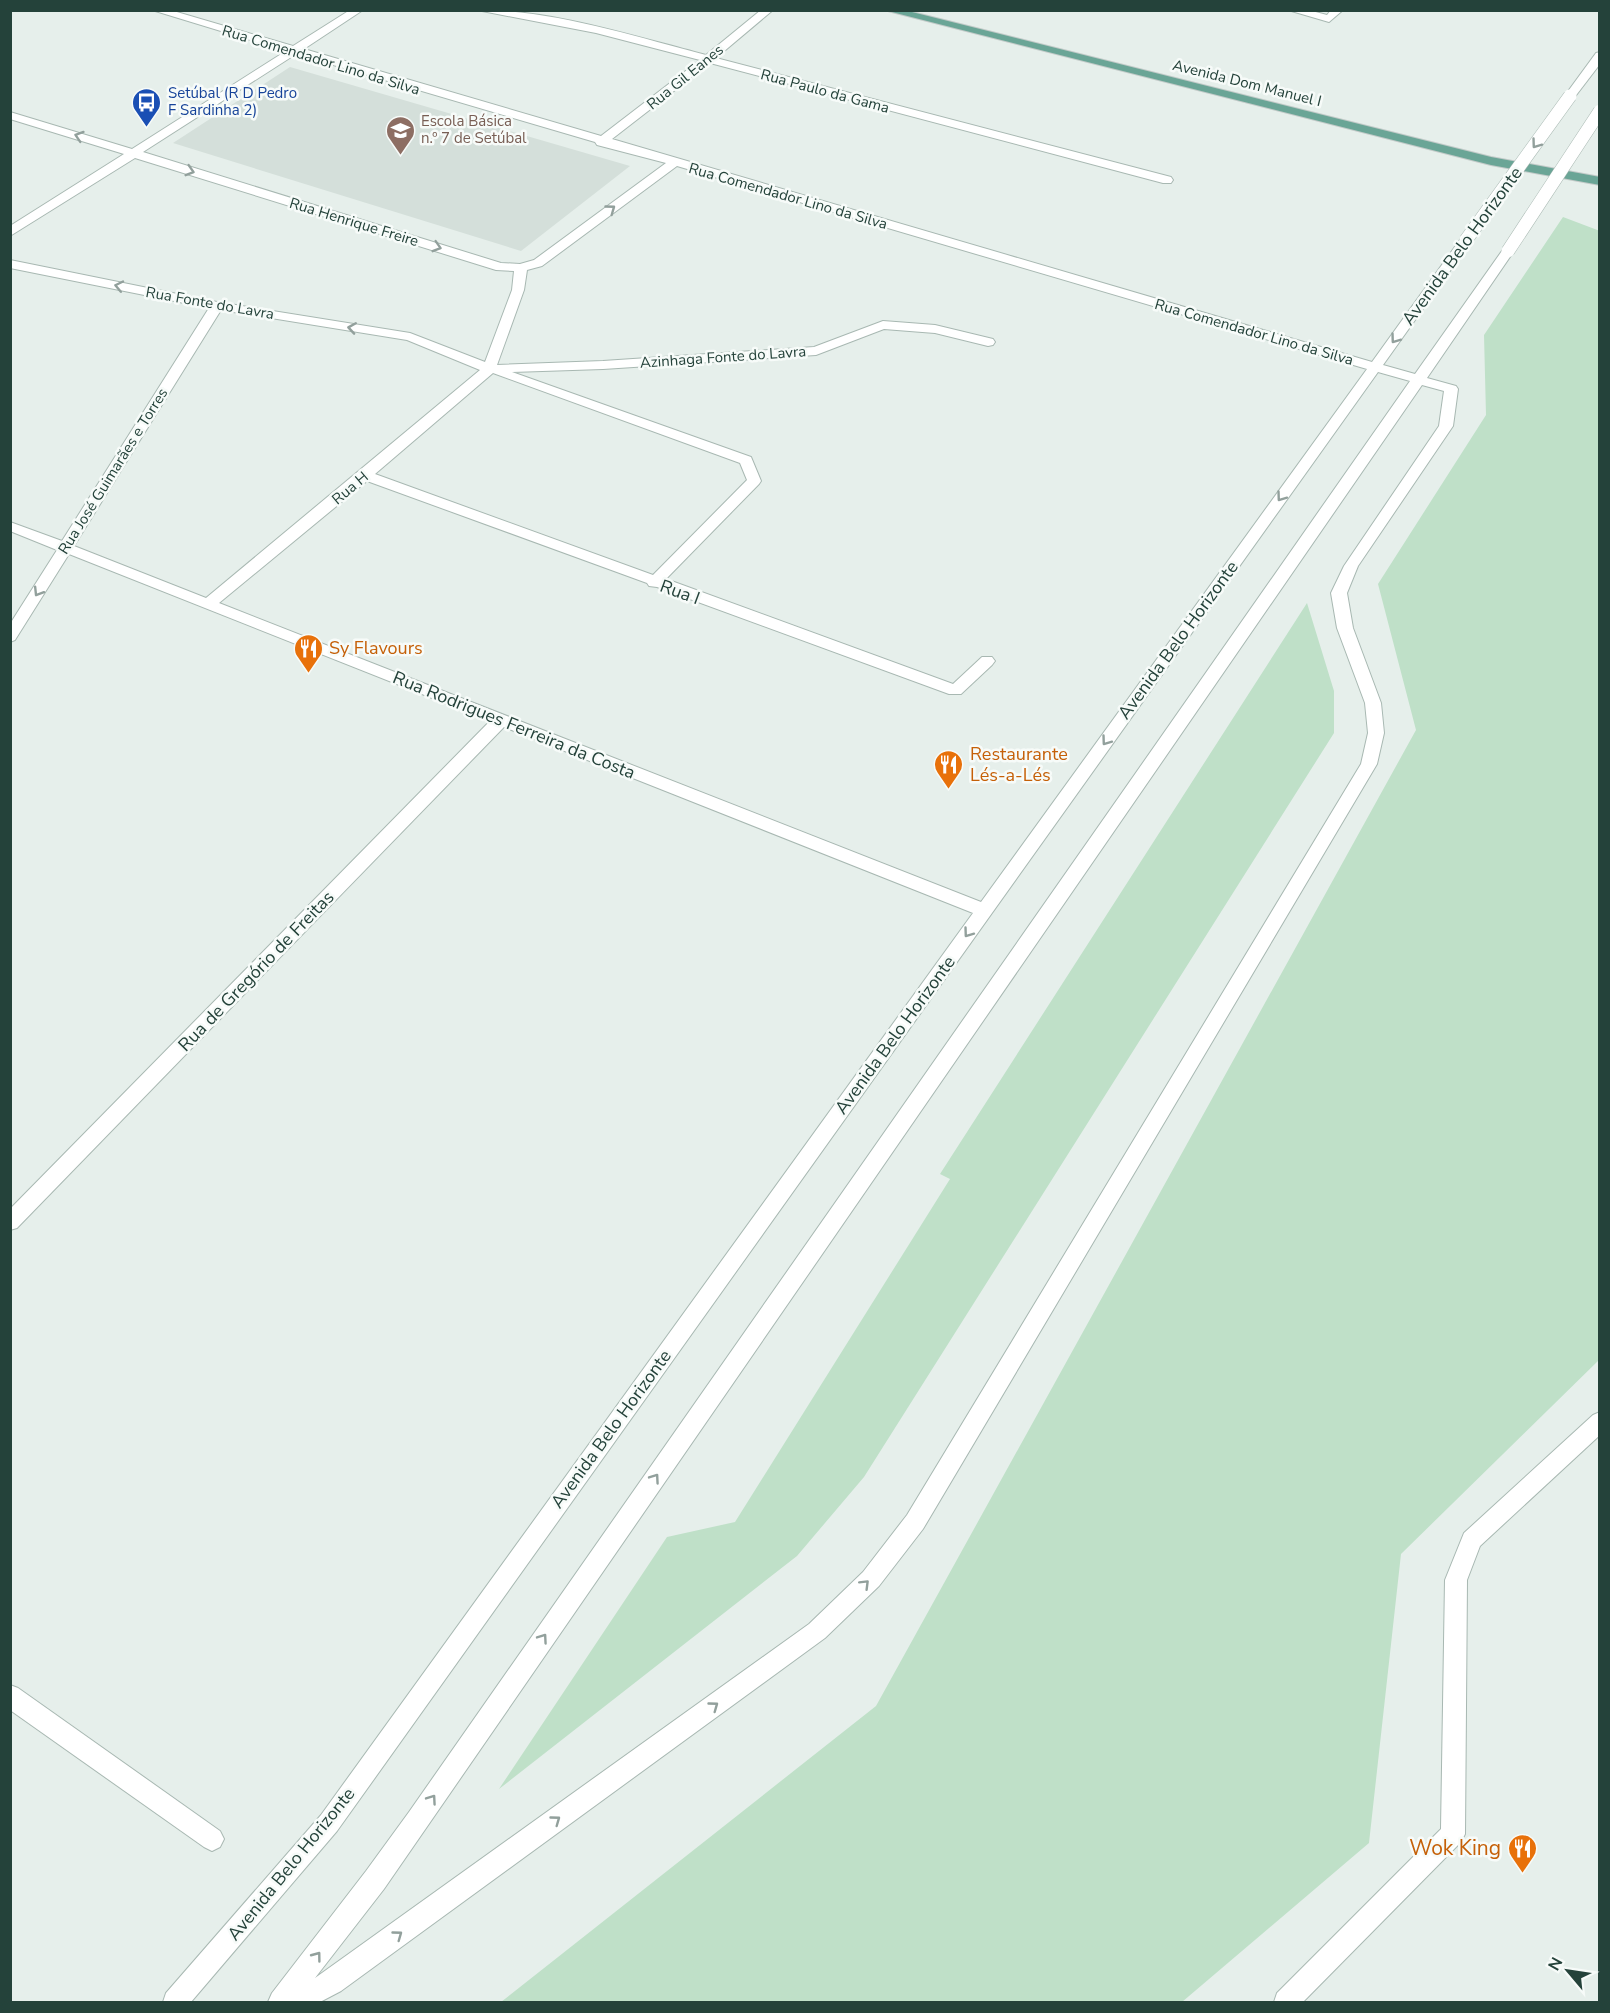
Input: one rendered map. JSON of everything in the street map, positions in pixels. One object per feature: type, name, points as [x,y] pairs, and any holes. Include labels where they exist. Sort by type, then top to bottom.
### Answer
[{"type":"main road","name":"Avenida Dom Manuel I","points":[[889,10],[1491,161],[1599,181]]},
{"type":"main road","points":[[1491,161],[1599,194]]},
{"type":"street","name":"Rua Comendador Lino da Silva","points":[[157,10],[1450,389],[1446,426],[1351,566],[1339,593],[1345,628],[1373,703],[1376,733],[1369,764],[915,1522],[871,1579],[817,1631],[332,1982],[297,2002]]},
{"type":"street","points":[[10,232],[358,10]]},
{"type":"street","name":"Rua Paulo da Gama","points":[[482,10],[597,30],[1167,180]]},
{"type":"street","name":"Rua Gil Eanes","points":[[601,142],[668,92],[768,10]]},
{"type":"street","points":[[1293,10],[1329,20],[1338,10]]},
{"type":"street","name":"Avenida Belo Horizonte","points":[[175,2002],[329,1823],[1599,55]]},
{"type":"street","name":"Avenida Belo Horizonte","points":[[281,2002],[411,1828],[1508,251],[1599,111]]},
{"type":"street","name":"Rua Henrique Freire","points":[[10,115],[500,267],[521,268]]},
{"type":"street","points":[[521,268],[538,263],[674,163]]},
{"type":"street","name":"Rua Fonte do Lavra","points":[[10,264],[217,306],[410,337],[489,369]]},
{"type":"street","name":"Rua H","points":[[208,604],[489,369],[518,290],[521,268]]},
{"type":"street","name":"Rua José Guimarães e Torres","points":[[10,637],[217,306]]},
{"type":"street","name":"Azinhaga Fonte do Lavra","points":[[489,369],[603,365],[816,351],[883,325],[934,329],[988,342]]},
{"type":"street","points":[[489,369],[746,460],[754,481],[654,583]]},
{"type":"street","name":"Rua I","points":[[365,475],[654,583],[955,690],[987,661]]},
{"type":"street","name":"Rua Rodrigues Ferreira da Costa","points":[[10,526],[984,910]]},
{"type":"street","name":"Rua de Gregório de Freitas","points":[[10,1222],[501,720]]},
{"type":"street","points":[[1286,2002],[1452,1834],[1456,1732],[1456,1580],[1472,1540],[1599,1421]]},
{"type":"street","points":[[10,1696],[212,1839]]},
{"type":"shaded area","name":"Escola Básica n.º 7 de Setúbal","points":[[290,67],[630,166],[521,251],[173,143]]},
{"type":"green space","points":[[1563,217],[1600,231],[1599,1360],[1401,1554],[1369,1843],[1182,2002],[501,2002],[876,1706],[1416,730],[1378,584],[1486,415],[1484,335]]},
{"type":"green space","points":[[1307,603],[1334,691],[1334,733],[864,1477],[797,1556],[499,1789],[667,1537],[735,1522],[950,1179],[940,1174]]},
{"type":"place","name":"Setúbal (R D Pedro F Sardinha 2)","points":[[147,128]]},
{"type":"place","name":"Escola Básica n.º 7 de Setúbal","points":[[400,156]]},
{"type":"place","name":"Sy Flavours","points":[[308,674]]},
{"type":"place","name":"Restaurante Lés-a-Lés","points":[[949,790]]},
{"type":"place","name":"Wok King","points":[[1522,1874]]}]
